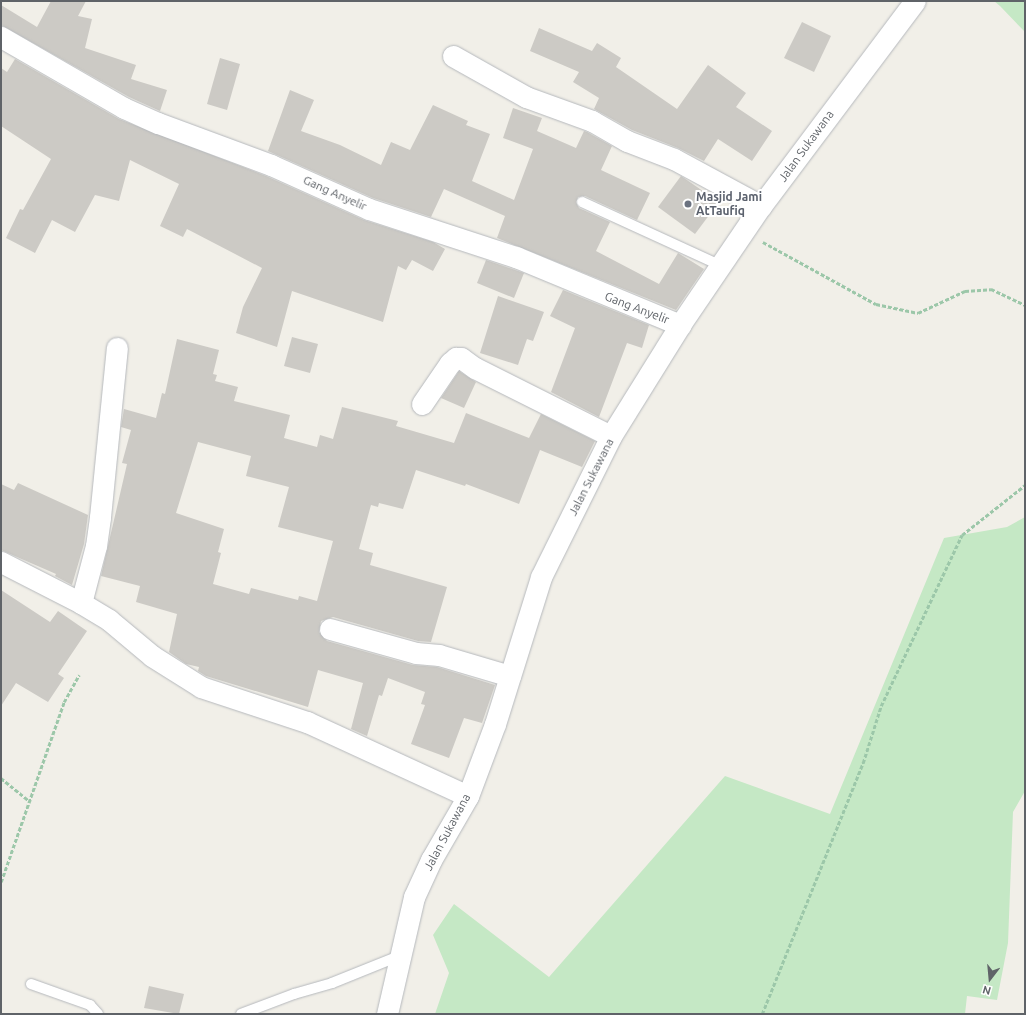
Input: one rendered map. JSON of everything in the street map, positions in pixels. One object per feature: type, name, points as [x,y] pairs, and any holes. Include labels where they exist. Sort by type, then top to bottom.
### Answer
[{"type":"street","name":"Jalan Sukawana","points":[[387,1014],[414,897],[431,860],[468,796],[510,676],[541,577],[611,436],[680,325],[762,206],[914,1]]},
{"type":"street","name":"Gang Anyelir","points":[[1,37],[124,108],[158,123],[271,165],[369,209],[516,257],[680,325]]},
{"type":"street","points":[[453,56],[526,97],[592,121],[627,141],[674,159],[762,206]]},
{"type":"street","points":[[81,602],[96,546],[117,348]]},
{"type":"street","points":[[422,404],[450,363],[456,358],[461,358],[475,368],[611,436]]},
{"type":"street","points":[[1,562],[81,602],[109,620],[152,656],[201,687],[307,722],[468,796]]},
{"type":"street","points":[[330,629],[416,653],[439,655],[510,676]]},
{"type":"lane","points":[[582,202],[722,266]]},
{"type":"lane","points":[[241,1014],[294,994],[332,983],[400,956]]},
{"type":"lane","points":[[31,984],[90,1005],[98,1014]]},
{"type":"path","points":[[745,232],[876,304],[918,313],[965,291],[991,289],[1025,305]]},
{"type":"path","points":[[762,1014],[863,763],[881,706],[962,535],[1025,485]]},
{"type":"path","points":[[1,882],[31,802],[64,702],[79,675]]},
{"type":"path","points":[[1,778],[31,802]]},
{"type":"green space","points":[[994,1],[1025,1],[1025,32],[1000,6]]},
{"type":"green space","points":[[1025,517],[1025,791],[1013,812],[1008,943],[997,1000],[967,996],[965,1014],[435,1014],[449,973],[433,935],[454,904],[549,977],[725,776],[830,814],[944,538],[1007,527]]},
{"type":"building","points":[[51,1],[86,1],[78,16],[92,19],[85,48],[136,65],[131,79],[167,90],[160,111],[129,97],[1,25],[1,5],[37,27]]},
{"type":"building","points":[[802,22],[831,36],[814,72],[784,58]]},
{"type":"building","points":[[539,28],[592,51],[597,43],[621,58],[616,67],[677,109],[708,65],[746,93],[736,107],[772,131],[752,161],[718,139],[704,161],[678,148],[632,130],[594,109],[599,98],[573,82],[579,72],[530,51]]},
{"type":"building","points":[[220,58],[240,64],[227,110],[207,104]]},
{"type":"building","points":[[15,59],[119,119],[266,176],[364,220],[433,242],[445,249],[433,271],[412,260],[406,270],[398,266],[383,322],[292,291],[277,347],[236,333],[243,307],[262,268],[187,229],[183,237],[160,226],[179,184],[130,160],[119,201],[95,195],[75,232],[52,220],[35,253],[6,238],[20,209],[23,210],[51,159],[1,126],[1,68],[7,72]]},
{"type":"building","points":[[290,90],[314,100],[301,131],[340,145],[381,165],[391,142],[410,150],[433,105],[468,121],[466,125],[490,134],[472,181],[514,200],[533,149],[503,138],[513,108],[542,118],[537,131],[576,148],[584,131],[587,132],[612,146],[601,170],[650,193],[637,220],[585,196],[578,197],[576,202],[579,208],[610,222],[596,251],[659,284],[678,253],[704,269],[676,310],[497,238],[505,216],[444,189],[431,217],[373,198],[268,151]]},
{"type":"building","name":"Masjid Jami AtTaufiq","points":[[681,176],[719,202],[695,234],[658,207]]},
{"type":"building","points":[[486,260],[524,273],[514,298],[477,283]]},
{"type":"building","points":[[563,290],[649,325],[642,348],[627,343],[599,417],[551,392],[575,328],[550,316]]},
{"type":"building","points":[[498,296],[544,312],[533,341],[527,339],[518,365],[480,353]]},
{"type":"building","points":[[292,337],[318,344],[310,373],[284,366]]},
{"type":"building","points":[[177,339],[219,350],[213,374],[217,375],[215,381],[238,387],[234,401],[290,415],[284,438],[317,447],[320,435],[333,439],[342,407],[398,421],[396,426],[454,443],[466,413],[529,438],[541,414],[595,441],[582,467],[540,450],[519,504],[466,484],[465,486],[416,470],[403,509],[379,503],[378,507],[371,505],[359,549],[373,553],[370,565],[447,587],[431,642],[418,641],[333,617],[321,621],[319,632],[327,641],[413,665],[437,667],[495,685],[482,723],[464,718],[449,758],[411,744],[425,705],[421,704],[425,692],[388,678],[382,696],[379,695],[367,736],[351,729],[363,683],[318,670],[308,707],[206,676],[198,671],[199,667],[186,664],[169,652],[177,614],[136,602],[140,586],[101,576],[127,464],[122,463],[131,430],[121,427],[124,409],[156,418],[162,393],[165,394]],"holes":[[[198,442],[251,456],[246,476],[289,487],[278,527],[333,541],[317,601],[299,596],[298,600],[251,588],[249,594],[213,584],[221,553],[218,552],[224,529],[176,513]]]},
{"type":"building","points":[[459,371],[476,382],[464,408],[441,398]]},
{"type":"building","points":[[18,483],[88,515],[84,544],[72,585],[55,576],[56,574],[1,550],[1,484],[14,490]]},
{"type":"building","points":[[1,590],[50,622],[58,611],[87,631],[58,674],[64,678],[48,702],[16,683],[1,706]]},
{"type":"building","points":[[149,986],[184,994],[179,1014],[144,1008]]},
{"type":"place","name":"Masjid Jami AtTaufiq","points":[[688,204]]}]
